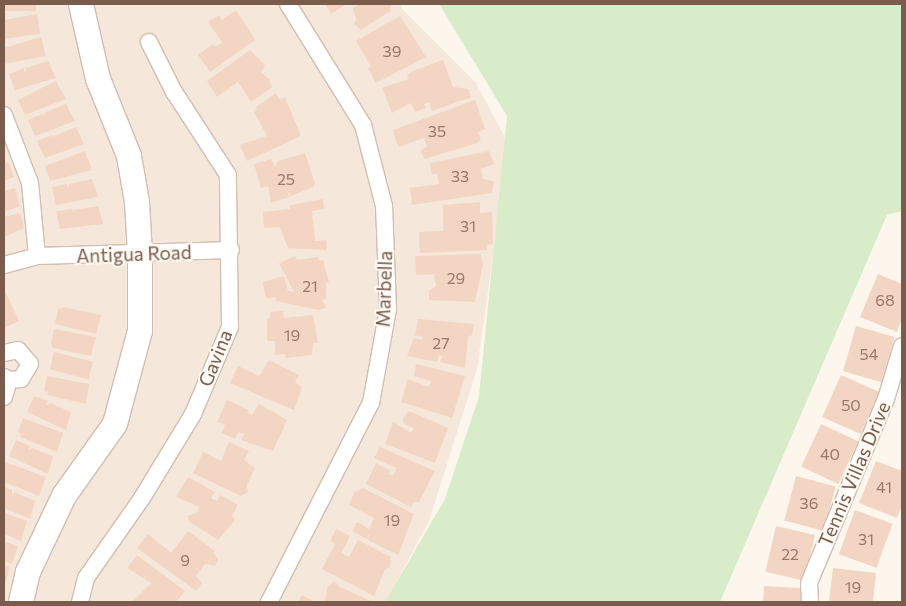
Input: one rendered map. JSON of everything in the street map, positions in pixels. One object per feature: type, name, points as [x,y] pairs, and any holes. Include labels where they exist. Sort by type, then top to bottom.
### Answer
[{"type":"street","points":[[21,602],[28,572],[64,496],[116,424],[140,331],[140,252],[128,156],[98,79],[81,4]]},
{"type":"street","name":"Marbella","points":[[269,602],[371,402],[388,309],[384,206],[363,125],[288,4]]},
{"type":"street","name":"Gavina","points":[[80,602],[86,578],[142,498],[196,406],[230,327],[231,250],[228,174],[174,92],[148,42]]},
{"type":"street","points":[[4,115],[30,183],[37,256]]},
{"type":"street","name":"Antigua Road","points":[[4,265],[37,256],[231,250]]},
{"type":"street","name":"Tennis Villas Drive","points":[[810,602],[809,583],[886,399],[902,346]]},
{"type":"street","points":[[4,353],[18,350],[30,364],[21,379],[7,379],[4,397]]},
{"type":"shaded area","points":[[4,4],[401,4],[401,8],[476,83],[509,145],[477,369],[429,521],[386,602],[4,602]]},
{"type":"green space","points":[[439,4],[902,4],[902,211],[887,215],[720,602],[385,602],[445,499],[479,396],[507,116]]},
{"type":"building","points":[[4,4],[36,4],[36,11],[4,11]]},
{"type":"building","points":[[325,4],[347,4],[331,14]]},
{"type":"building","points":[[360,4],[392,4],[390,11],[361,30],[354,24],[356,19],[353,8]]},
{"type":"building","points":[[236,10],[255,40],[210,72],[198,55],[213,44],[215,47],[222,42],[208,22],[219,15],[222,20]]},
{"type":"building","points":[[37,14],[40,34],[4,39],[4,20]]},
{"type":"building","points":[[400,16],[426,57],[376,83],[368,68],[371,67],[356,41]]},
{"type":"building","points":[[41,37],[46,56],[4,64],[4,48]]},
{"type":"building","points":[[250,50],[265,65],[261,72],[269,79],[272,87],[251,102],[238,82],[217,97],[207,81]]},
{"type":"building","points":[[443,60],[453,87],[468,89],[471,97],[432,111],[429,102],[424,104],[426,108],[415,112],[411,103],[392,113],[382,88],[409,79],[407,75],[415,70]]},
{"type":"building","points":[[48,61],[56,78],[15,90],[9,74],[24,68],[25,73],[26,68]]},
{"type":"building","points":[[56,81],[66,99],[25,115],[18,100]]},
{"type":"building","points":[[276,93],[279,99],[285,97],[301,136],[247,161],[240,145],[267,136],[254,112],[257,110],[256,107]]},
{"type":"building","points":[[475,100],[485,129],[478,132],[481,139],[477,143],[425,159],[420,151],[427,146],[424,138],[399,147],[396,142],[393,130]]},
{"type":"building","points":[[66,104],[75,121],[35,136],[28,120],[42,114],[46,117],[44,113]]},
{"type":"building","points":[[76,127],[84,144],[45,158],[37,141],[52,135],[56,139],[54,136]]},
{"type":"building","points":[[85,151],[92,170],[50,181],[45,166]]},
{"type":"building","points":[[489,151],[494,164],[481,169],[483,179],[494,181],[492,193],[412,205],[410,188],[439,184],[437,174],[432,174],[430,163]]},
{"type":"building","points":[[305,153],[315,184],[313,187],[291,196],[287,191],[289,197],[271,203],[268,186],[261,188],[254,164],[271,159],[275,167],[278,161]]},
{"type":"building","points":[[8,162],[14,177],[4,181],[4,164]]},
{"type":"building","points":[[92,179],[98,197],[56,205],[52,187],[67,184],[68,189],[69,184]]},
{"type":"building","points":[[15,188],[20,206],[4,212],[4,191]]},
{"type":"building","points":[[323,199],[324,209],[312,211],[315,241],[326,240],[327,250],[288,248],[280,227],[264,228],[263,212],[290,209],[290,205]]},
{"type":"building","points":[[480,202],[480,213],[492,212],[493,244],[487,245],[487,250],[420,253],[419,232],[443,231],[443,205]]},
{"type":"building","points":[[98,206],[103,224],[60,229],[56,211],[72,209],[74,213],[74,210]]},
{"type":"building","points":[[20,213],[24,228],[4,237],[4,217]]},
{"type":"building","points":[[481,254],[483,265],[475,302],[429,300],[429,291],[436,286],[434,274],[416,275],[415,256]]},
{"type":"building","points":[[295,256],[297,260],[318,257],[320,261],[323,260],[329,282],[326,283],[326,299],[322,300],[326,308],[318,310],[276,301],[275,297],[268,299],[265,295],[263,282],[284,276],[288,291],[294,292],[279,263]]},
{"type":"building","points":[[878,274],[902,284],[902,318],[897,332],[860,317]]},
{"type":"building","points":[[4,289],[19,321],[4,328]]},
{"type":"building","points":[[63,307],[101,315],[96,334],[55,324],[58,309]]},
{"type":"building","points":[[283,311],[284,318],[313,315],[318,343],[313,343],[312,355],[286,358],[285,354],[275,355],[275,341],[267,341],[267,318],[270,318],[270,312]]},
{"type":"building","points":[[418,319],[474,324],[472,335],[468,337],[465,368],[440,362],[442,356],[439,355],[437,362],[407,356],[414,338],[422,340],[423,337],[415,335]]},
{"type":"building","points":[[856,326],[894,337],[881,382],[843,371]]},
{"type":"building","points":[[54,329],[96,337],[91,356],[53,348],[51,344]]},
{"type":"building","points":[[54,352],[93,362],[88,379],[50,369]]},
{"type":"building","points":[[269,360],[299,375],[295,382],[302,387],[294,410],[230,383],[238,366],[259,376]]},
{"type":"building","points":[[416,364],[465,376],[452,418],[401,402],[408,379],[429,387],[431,381],[414,376]]},
{"type":"building","points":[[841,375],[879,392],[861,434],[822,417]]},
{"type":"building","points":[[47,376],[89,384],[86,404],[47,395],[48,392],[44,391]]},
{"type":"building","points":[[34,396],[48,401],[46,406],[50,403],[71,412],[66,430],[27,412]]},
{"type":"building","points":[[227,400],[249,410],[247,412],[252,415],[259,404],[287,420],[273,451],[241,440],[244,434],[239,432],[235,439],[222,433],[225,425],[217,422]]},
{"type":"building","points":[[409,411],[448,428],[435,463],[385,444],[393,422],[411,433],[414,428],[404,424],[403,418]]},
{"type":"building","points":[[23,418],[63,433],[57,452],[20,437],[21,434],[18,432]]},
{"type":"building","points":[[821,424],[858,441],[838,484],[801,467]]},
{"type":"building","points":[[16,440],[30,446],[28,450],[32,448],[53,456],[48,474],[9,456]]},
{"type":"building","points":[[229,442],[249,451],[244,460],[255,468],[247,485],[248,492],[241,496],[193,473],[203,452],[221,461]]},
{"type":"building","points":[[380,447],[435,471],[419,502],[413,502],[411,507],[366,484],[376,463],[391,471],[389,474],[393,476],[397,468],[374,458]]},
{"type":"building","points":[[876,461],[902,471],[902,506],[897,518],[859,503]]},
{"type":"building","points":[[5,462],[46,477],[39,496],[4,482]]},
{"type":"building","points":[[796,476],[836,487],[824,531],[784,520]]},
{"type":"building","points":[[188,477],[215,492],[211,498],[217,501],[220,495],[238,505],[232,516],[235,520],[218,540],[188,521],[188,516],[196,513],[200,507],[176,497]]},
{"type":"building","points":[[4,487],[12,490],[12,496],[14,492],[35,501],[30,519],[4,508]]},
{"type":"building","points":[[363,488],[414,514],[398,555],[368,540],[370,533],[367,539],[352,531],[357,522],[369,529],[374,518],[349,505],[354,493]]},
{"type":"building","points":[[855,510],[893,524],[877,568],[839,554]]},
{"type":"building","points":[[4,513],[27,521],[21,541],[4,534]]},
{"type":"building","points":[[776,526],[815,535],[804,581],[765,572]]},
{"type":"building","points":[[336,529],[350,536],[341,553],[349,557],[358,540],[391,557],[390,567],[385,569],[374,596],[322,569],[335,544],[330,541]]},
{"type":"building","points":[[188,531],[215,551],[213,553],[218,559],[215,566],[205,564],[196,576],[202,583],[196,591],[137,548],[148,534],[171,553]]},
{"type":"building","points":[[4,541],[18,546],[12,564],[4,561]]},
{"type":"building","points":[[137,555],[185,591],[176,602],[132,602],[151,583],[127,568]]},
{"type":"building","points":[[4,565],[10,567],[4,588]]},
{"type":"building","points":[[833,568],[876,573],[873,602],[829,602]]},
{"type":"building","points":[[334,581],[340,587],[373,602],[325,602],[327,588]]},
{"type":"building","points":[[764,586],[805,588],[804,602],[763,602]]},
{"type":"building","points":[[302,595],[315,602],[298,602]]}]
